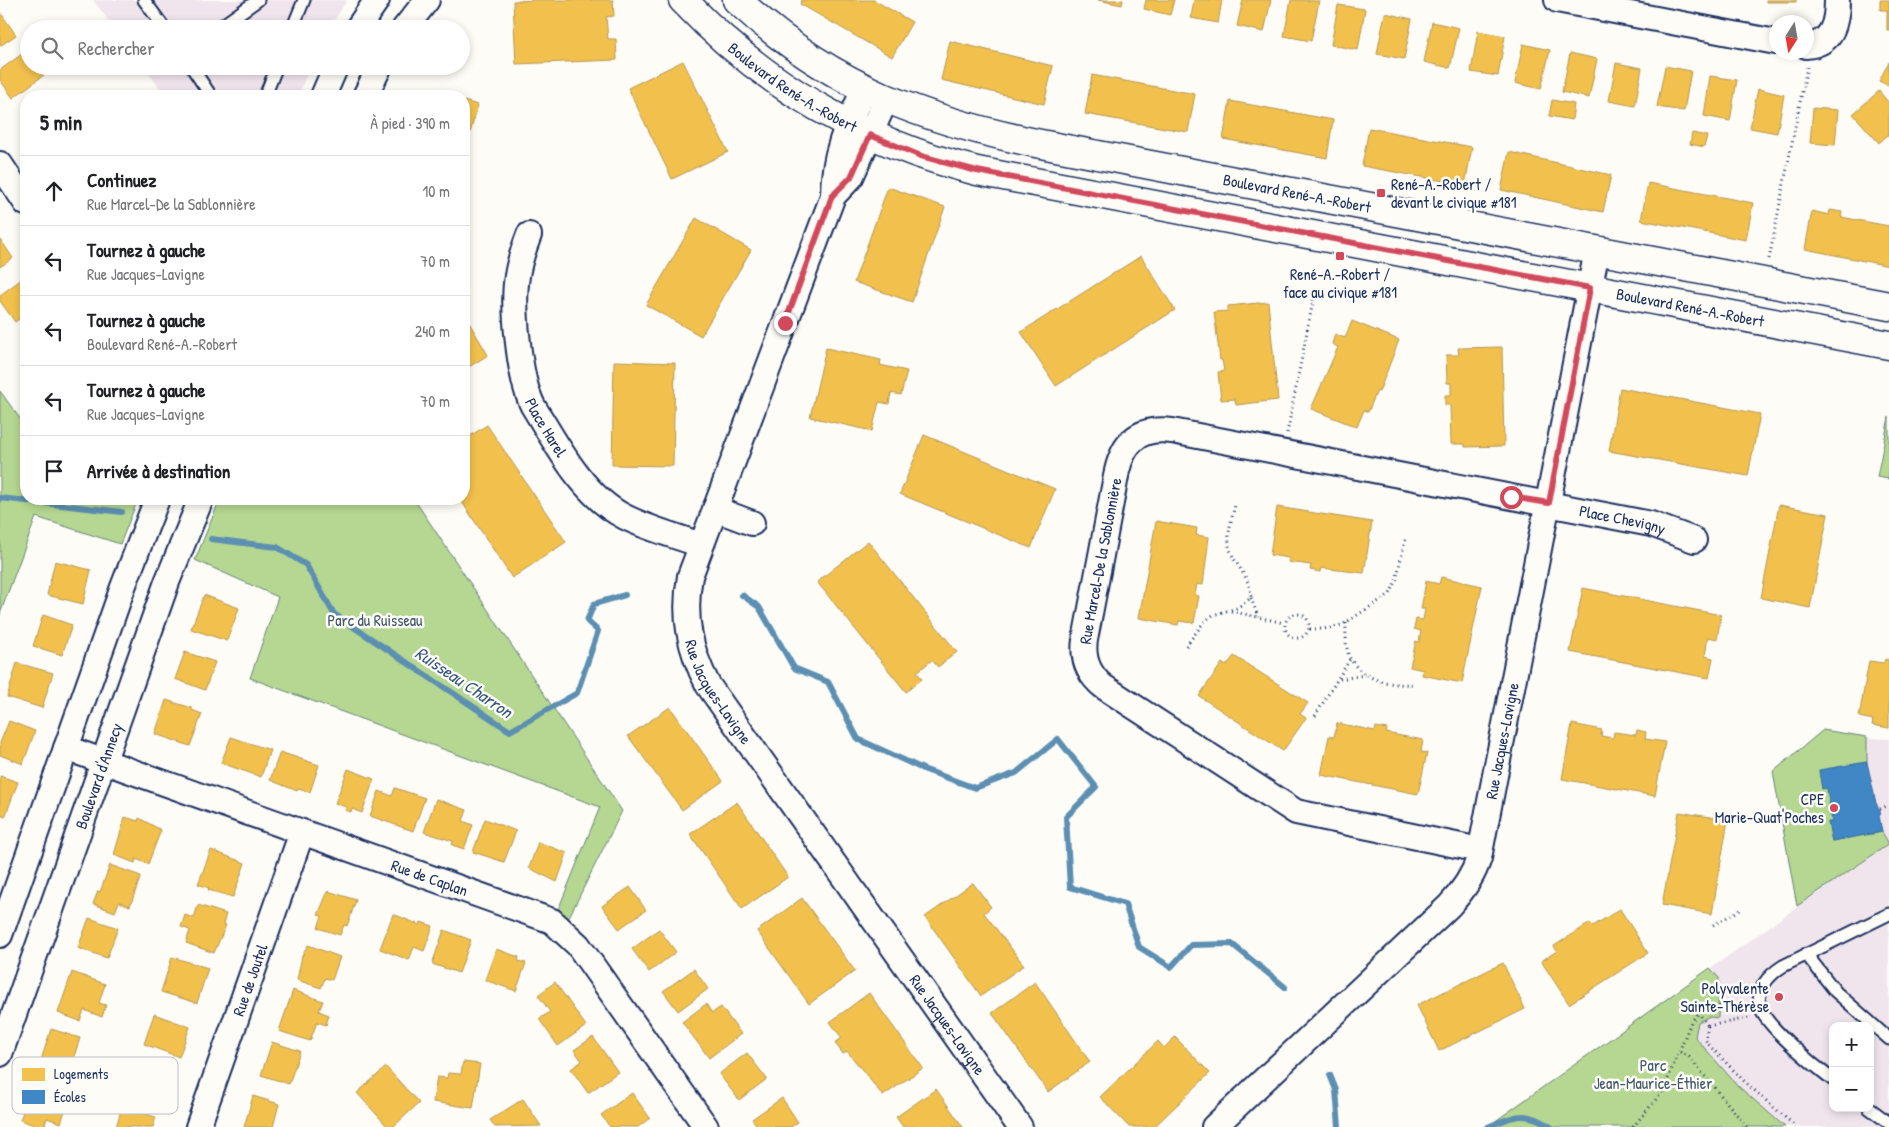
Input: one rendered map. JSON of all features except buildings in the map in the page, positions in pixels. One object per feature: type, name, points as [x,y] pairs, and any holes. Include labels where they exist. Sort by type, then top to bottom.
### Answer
[{"type":"street","points":[[363,20],[377,0]]},
{"type":"street","points":[[411,20],[427,0]]},
{"type":"street","name":"Boulevard René-A.-Robert","points":[[683,0],[747,61],[795,94],[859,130],[921,156],[977,171],[1889,344]]},
{"type":"street","name":"Boulevard René-A.-Robert","points":[[737,0],[784,40],[821,65],[875,94],[958,126],[1006,138],[1889,306]]},
{"type":"street","points":[[1557,0],[1596,4],[1769,41]]},
{"type":"street","points":[[1814,50],[1831,34],[1836,20],[1837,0]]},
{"type":"street","points":[[326,90],[332,75]]},
{"type":"street","points":[[368,90],[376,75]]},
{"type":"street","name":"Rue Jacques-Lavigne","points":[[875,94],[859,130],[833,170],[832,196],[690,576],[686,624],[694,657],[708,685],[1020,1127]]},
{"type":"street","points":[[0,164],[20,194]]},
{"type":"street","name":"Place Harel","points":[[529,235],[519,264],[515,295],[522,370],[533,406],[582,481],[602,501],[625,517],[701,545]]},
{"type":"street","name":"Rue Jacques-Lavigne","points":[[1214,1127],[1449,906],[1466,887],[1476,866],[1549,503],[1597,250]]},
{"type":"street","name":"Rue Marcel-De la Sablonnière","points":[[1480,850],[1304,815],[1289,810],[1104,687],[1089,671],[1084,655],[1085,640],[1117,472],[1126,447],[1138,436],[1161,430],[1549,503]]},
{"type":"street","name":"Place Chevigny","points":[[1549,503],[1651,524],[1694,540]]},
{"type":"street","points":[[0,935],[126,579],[155,505]]},
{"type":"street","name":"Boulevard d'Annecy","points":[[0,1054],[167,582],[199,505]]},
{"type":"street","points":[[715,509],[752,523]]},
{"type":"street","name":"Rue de Caplan","points":[[66,748],[552,921],[578,945],[706,1127]]},
{"type":"street","name":"Rue de Joutel","points":[[198,1127],[302,832]]},
{"type":"lane","points":[[144,0],[158,20]]},
{"type":"lane","points":[[230,20],[258,0]]},
{"type":"lane","points":[[296,20],[304,0]]},
{"type":"lane","points":[[197,75],[207,90]]},
{"type":"lane","points":[[267,90],[273,75]]},
{"type":"lane","points":[[1829,1076],[1774,1028],[1760,1006],[1760,996],[1767,979],[1773,972],[1889,914]]},
{"type":"lane","points":[[1806,954],[1836,992],[1889,1040]]},
{"type":"lane","points":[[1874,1112],[1889,1123]]},
{"type":"path","points":[[1767,266],[1806,60]]},
{"type":"path","points":[[1284,453],[1314,296]]},
{"type":"path","points":[[1235,506],[1229,541],[1230,552],[1246,575],[1251,586],[1251,598],[1258,617]]},
{"type":"path","points":[[1310,629],[1324,629],[1346,622],[1390,594],[1396,581],[1406,536]]},
{"type":"path","points":[[1186,646],[1204,622],[1213,615],[1237,608],[1251,598]]},
{"type":"path","points":[[1230,610],[1284,623]]},
{"type":"path","points":[[1284,623],[1297,613],[1305,616],[1310,629]]},
{"type":"path","points":[[1346,622],[1346,646],[1350,659],[1365,675]]},
{"type":"path","points":[[1284,623],[1286,632],[1297,638],[1305,637],[1310,629]]},
{"type":"path","points":[[1315,716],[1326,696],[1340,679],[1350,659]]},
{"type":"path","points":[[1340,679],[1365,675],[1396,685],[1413,684]]},
{"type":"path","points":[[1880,809],[1889,806]]},
{"type":"path","points":[[1713,926],[1742,909]]},
{"type":"path","points":[[1633,1127],[1663,1091],[1686,1034],[1698,1012],[1709,1007],[1723,1006]]},
{"type":"path","points":[[1698,1012],[1708,1026],[1706,1039],[1708,1044],[1772,1107],[1796,1127]]},
{"type":"path","points":[[1708,1026],[1764,1015]]},
{"type":"path","points":[[1680,1052],[1689,1057],[1748,1127]]},
{"type":"shaded area","points":[[93,0],[347,0],[335,20],[108,20]]},
{"type":"shaded area","points":[[150,75],[306,75],[300,90],[161,90]]},
{"type":"shaded area","name":"Polyvalente Sainte-Thérèse","points":[[1823,730],[1889,739],[1889,1127],[1487,1127],[1797,907],[1773,772]]},
{"type":"green space","points":[[0,391],[20,419],[20,505],[136,505],[120,544],[36,517],[0,614]]},
{"type":"green space","points":[[1889,417],[1889,479],[1877,477]]},
{"type":"green space","name":"Parc du Ruisseau","points":[[218,505],[418,505],[622,811],[562,931],[551,927],[600,807],[250,678],[278,597],[195,560]]},
{"type":"green space","name":"CPE Marie-Quat'Poches","points":[[1823,730],[1867,737],[1867,762],[1819,771],[1822,788],[1827,788],[1832,822],[1828,823],[1832,841],[1882,832],[1889,844],[1797,906],[1773,772]]},
{"type":"green space","name":"Parc Jean-Maurice-Éthier","points":[[1710,968],[1719,978],[1718,1018],[1708,1017],[1698,1022],[1695,1037],[1737,1085],[1785,1127],[1487,1127]]},
{"type":"waterway","name":"Ruisseau Charron","points":[[0,498],[20,500]]},
{"type":"waterway","name":"Ruisseau Charron","points":[[61,505],[122,512]]},
{"type":"waterway","name":"Ruisseau Charron","points":[[211,539],[277,547],[306,565],[334,614],[510,731],[577,693],[598,631],[587,621],[594,604],[625,595]]},
{"type":"waterway","name":"Ruisseau Charron","points":[[742,595],[759,607],[794,668],[828,682],[858,739],[923,769],[975,788],[1016,773],[1058,739],[1096,787],[1066,817],[1070,887],[1125,904],[1139,947],[1171,967],[1191,945],[1232,944],[1285,987]]},
{"type":"waterway","name":"Ruisseau Charron","points":[[1330,1075],[1336,1090],[1339,1127]]},
{"type":"waterway","name":"Ruisseau Charron","points":[[1488,1127],[1520,1116],[1535,1118],[1551,1127]]},
{"type":"place","name":"René-A.-Robert / devant le civique #181","points":[[1381,193]]},
{"type":"place","name":"René-A.-Robert / face au civique #181","points":[[1340,256]]},
{"type":"place","name":"CPE Marie-Quat'Poches","points":[[1834,808]]},
{"type":"place","name":"Polyvalente Sainte-Thérèse","points":[[1779,997]]},
{"type":"route","points":[[785,323],[832,196],[851,177],[870,135],[921,156],[977,171],[1590,288],[1549,503],[1511,497]]}]
